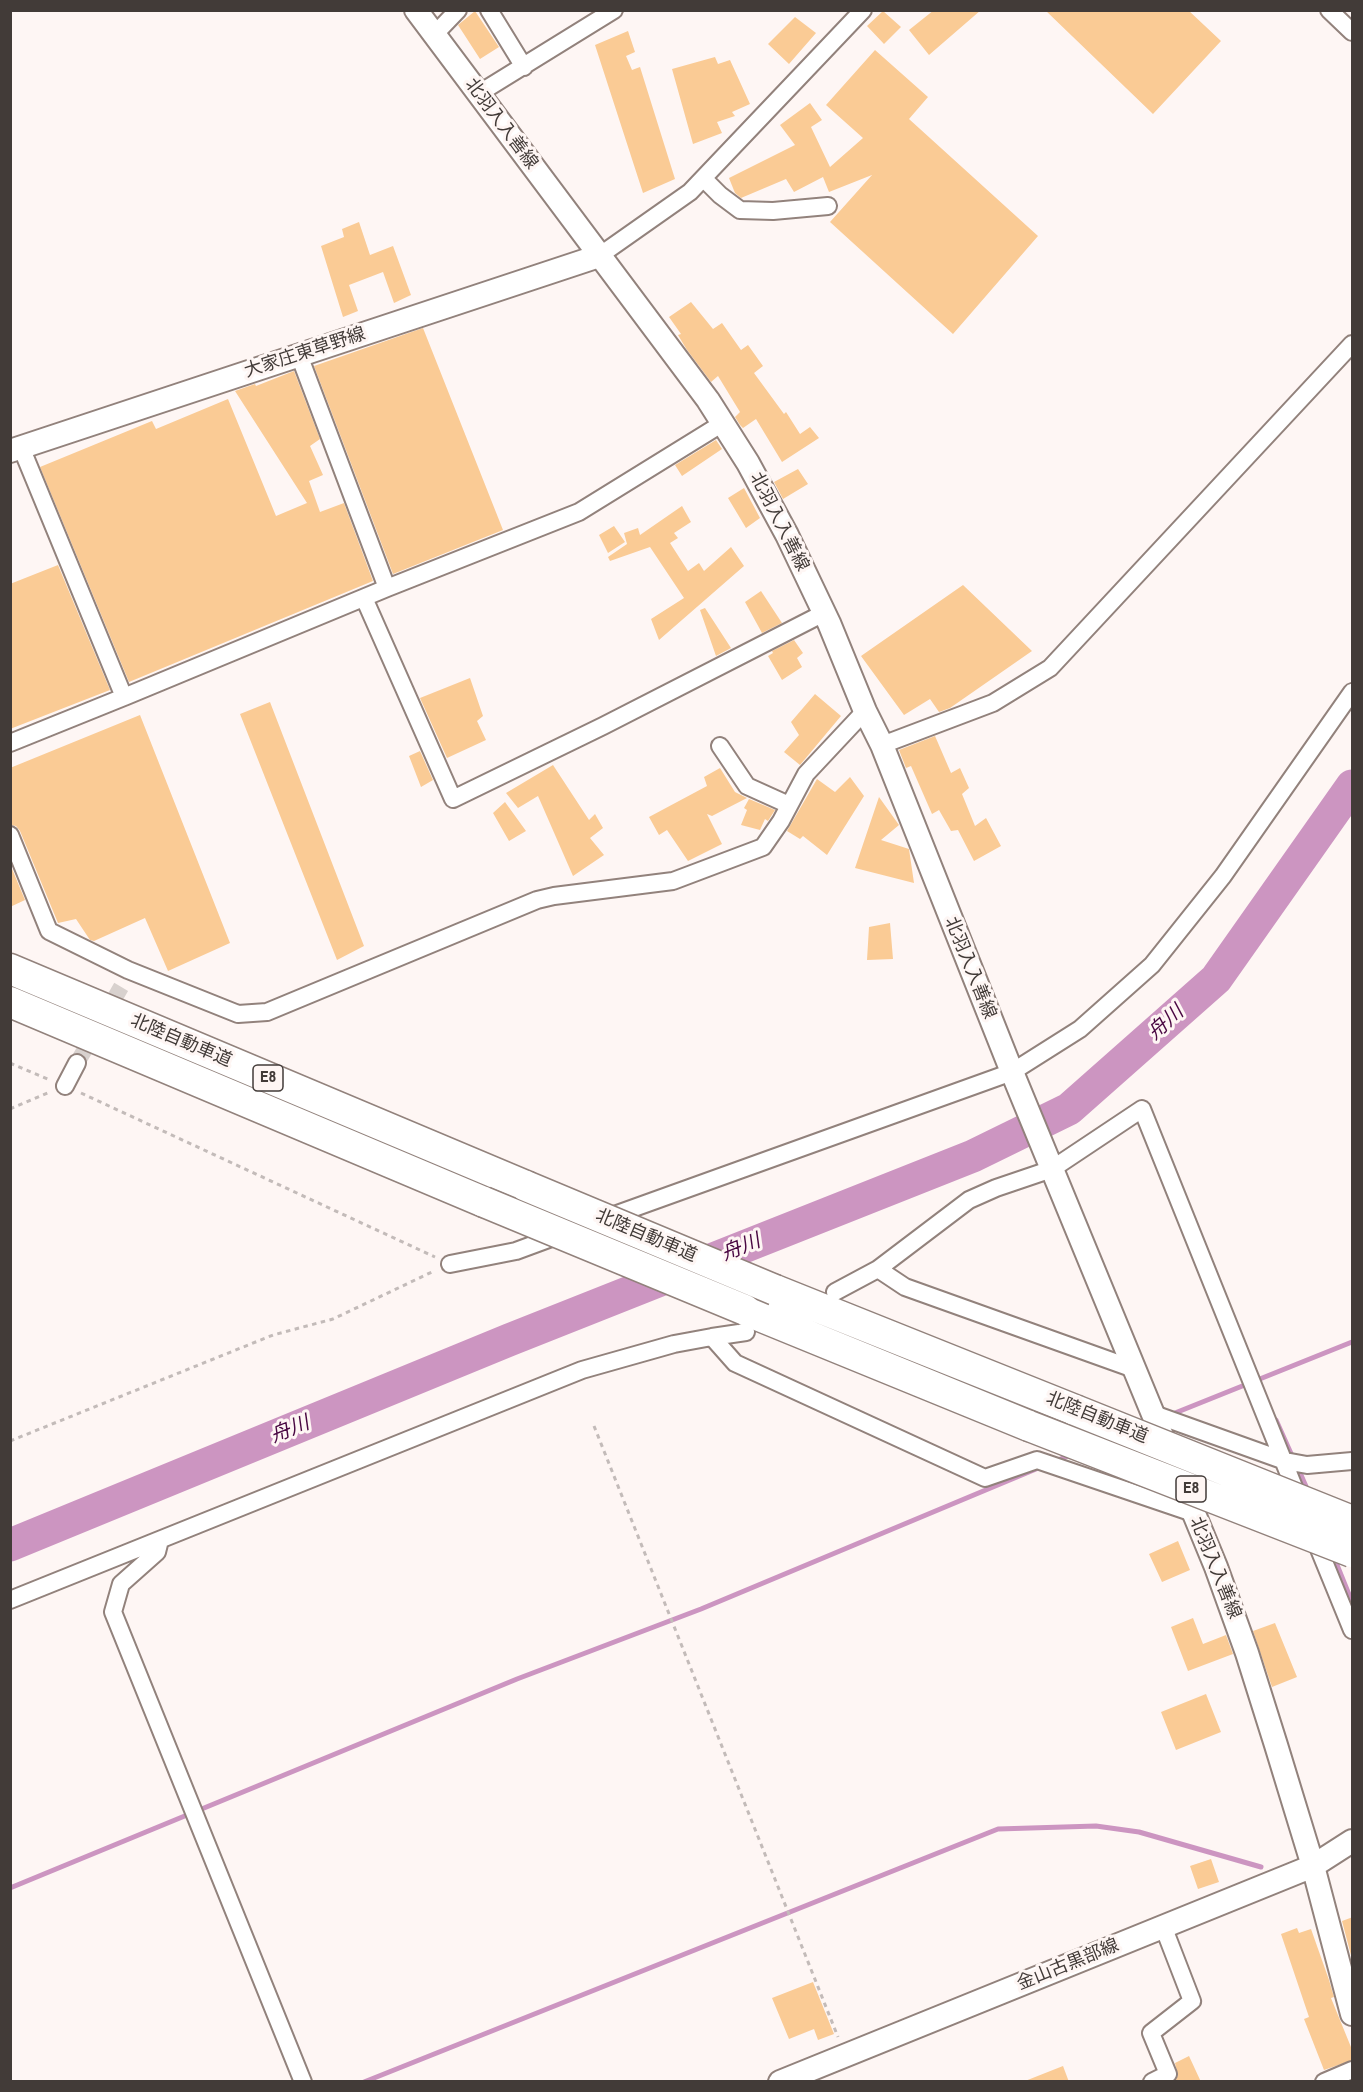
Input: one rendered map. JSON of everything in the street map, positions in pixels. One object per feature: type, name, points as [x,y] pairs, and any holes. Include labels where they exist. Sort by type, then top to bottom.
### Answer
[{"type":"highway","name":"北陸自動車道","points":[[10,969],[775,1290],[1353,1521]]},
{"type":"highway","name":"北陸自動車道","points":[[10,1002],[484,1202],[746,1321],[1029,1426],[1353,1552]]},
{"type":"main road","name":"北羽入入善線","points":[[416,10],[708,400],[748,463],[787,535],[824,613],[865,711],[882,745],[1011,1072],[1216,1567],[1247,1653],[1313,1866],[1353,2014]]},
{"type":"main road","name":"大家庄東草野線","points":[[16,449],[600,256]]},
{"type":"main road","name":"金山古黒部線","points":[[780,2082],[1313,1866],[1353,1841]]},
{"type":"street","points":[[434,35],[458,10]]},
{"type":"street","points":[[489,10],[524,66]]},
{"type":"street","points":[[478,94],[614,10]]},
{"type":"street","points":[[600,256],[690,192],[863,10]]},
{"type":"street","points":[[1329,10],[1353,32]]},
{"type":"street","points":[[704,178],[720,195],[740,210],[773,212],[828,206]]},
{"type":"street","points":[[882,745],[993,703],[1050,668],[1353,344]]},
{"type":"street","points":[[299,355],[387,588]]},
{"type":"street","points":[[10,742],[579,512],[723,423]]},
{"type":"street","points":[[16,449],[124,697]]},
{"type":"street","points":[[364,598],[453,799],[603,726],[824,613]]},
{"type":"street","points":[[450,1264],[516,1251],[776,1155],[1011,1072],[1080,1029],[1152,965],[1223,876],[1353,692]]},
{"type":"street","points":[[10,835],[50,931],[126,976],[237,1014],[267,1012],[537,900],[673,881],[763,847],[806,774],[865,711]]},
{"type":"street","points":[[720,746],[747,786],[789,805]]},
{"type":"street","points":[[65,1086],[77,1064]]},
{"type":"street","points":[[835,1292],[878,1269],[969,1200],[1050,1164],[1142,1109],[1353,1630]]},
{"type":"street","points":[[878,1269],[904,1287],[1134,1369]]},
{"type":"street","points":[[10,1600],[582,1370],[674,1344],[712,1337],[746,1321]]},
{"type":"street","points":[[712,1337],[735,1363],[985,1478],[1037,1460],[1193,1513]]},
{"type":"street","points":[[1151,1413],[1285,1461],[1307,1465],[1353,1461]]},
{"type":"street","points":[[160,1540],[158,1552],[121,1584],[113,1612],[303,2082]]},
{"type":"street","points":[[1152,2082],[1168,2074],[1151,2033],[1192,2001],[1163,1926]]},
{"type":"street","points":[[1324,2082],[1353,2070]]},
{"type":"path","points":[[10,1063],[65,1086],[450,1264]]},
{"type":"path","points":[[10,1109],[65,1086]]},
{"type":"path","points":[[10,1441],[273,1335],[333,1319],[450,1264]]},
{"type":"path","points":[[594,1426],[846,2055]]},
{"type":"building","points":[[934,10],[981,10],[929,55],[909,30]]},
{"type":"building","points":[[1045,10],[1188,10],[1221,41],[1153,114]]},
{"type":"building","points":[[475,11],[499,47],[480,59],[458,25]]},
{"type":"building","points":[[883,11],[901,27],[884,44],[867,26]]},
{"type":"building","points":[[795,17],[816,33],[789,64],[768,44]]},
{"type":"building","points":[[628,31],[635,52],[626,56],[632,70],[640,67],[675,179],[643,193],[595,45]]},
{"type":"building","points":[[875,50],[928,97],[909,119],[1038,236],[953,334],[830,222],[872,175],[829,192],[823,177],[794,192],[786,179],[741,198],[735,193],[729,178],[795,145],[780,125],[810,103],[822,120],[811,127],[830,167],[863,138],[826,105]]},
{"type":"building","points":[[715,57],[718,64],[730,60],[750,104],[732,112],[735,116],[717,122],[722,133],[693,144],[672,69]]},
{"type":"building","points":[[359,222],[370,255],[393,246],[411,295],[394,303],[383,272],[349,285],[358,311],[343,317],[321,246],[344,237],[342,229]]},
{"type":"building","points":[[691,302],[713,329],[722,323],[741,350],[748,345],[763,366],[754,373],[784,414],[786,412],[800,434],[810,427],[819,438],[782,462],[756,419],[743,428],[740,425],[735,417],[740,412],[718,376],[711,382],[687,350],[678,335],[681,334],[669,317]]},
{"type":"building","points":[[423,328],[503,530],[393,574],[314,366]]},
{"type":"building","points":[[294,371],[320,439],[310,446],[323,475],[309,481],[320,512],[344,503],[373,581],[129,682],[40,467],[152,421],[156,429],[228,399],[276,516],[307,503],[235,391],[255,384],[256,386]]},
{"type":"building","points":[[716,440],[722,449],[682,476],[675,465]]},
{"type":"building","points":[[798,469],[808,484],[783,499],[774,482]]},
{"type":"building","points":[[744,488],[760,518],[746,528],[728,498]]},
{"type":"building","points":[[682,506],[691,522],[674,533],[678,538],[670,543],[688,571],[699,563],[704,571],[731,547],[744,566],[659,640],[651,619],[684,598],[650,547],[610,561],[608,557],[627,544],[624,533],[638,528],[640,535]]},
{"type":"building","points":[[614,526],[625,542],[608,553],[599,535]]},
{"type":"building","points":[[58,565],[110,690],[10,729],[10,584]]},
{"type":"building","points":[[963,585],[1032,651],[950,708],[939,712],[930,699],[904,715],[861,656]]},
{"type":"building","points":[[761,591],[782,623],[762,633],[745,602]]},
{"type":"building","points":[[705,608],[731,648],[716,656],[700,610]]},
{"type":"building","points":[[794,640],[803,653],[797,658],[802,667],[782,680],[768,656],[773,653],[772,651]]},
{"type":"building","points":[[470,678],[483,716],[477,721],[486,740],[447,758],[420,698]]},
{"type":"building","points":[[815,694],[841,716],[800,765],[784,752],[799,735],[791,722]]},
{"type":"building","points":[[270,702],[364,946],[337,960],[240,714]]},
{"type":"building","points":[[140,715],[230,943],[168,971],[145,918],[94,941],[90,940],[76,919],[58,923],[20,831],[16,826],[10,825],[10,768]]},
{"type":"building","points":[[935,736],[951,773],[960,768],[969,788],[962,794],[975,826],[986,818],[1001,846],[974,861],[958,830],[951,831],[939,810],[932,814],[911,766],[906,768],[899,750]]},
{"type":"building","points":[[420,751],[433,780],[421,787],[409,756]]},
{"type":"building","points":[[553,765],[589,820],[595,814],[603,828],[590,838],[604,855],[573,876],[538,796],[518,808],[506,793]]},
{"type":"building","points":[[720,768],[735,792],[747,798],[712,816],[707,814],[722,844],[688,861],[667,830],[659,835],[649,817],[707,786],[704,777]]},
{"type":"building","points":[[850,777],[864,796],[827,855],[803,836],[800,839],[787,831],[817,779],[835,792]]},
{"type":"building","points":[[879,797],[899,825],[881,840],[909,849],[914,883],[855,868]]},
{"type":"building","points":[[749,799],[775,810],[768,821],[765,819],[760,830],[741,825],[747,810],[744,808]]},
{"type":"building","points":[[505,802],[526,831],[509,841],[493,813]]},
{"type":"building","points":[[10,864],[25,900],[10,907]]},
{"type":"building","points":[[890,923],[893,959],[867,960],[869,927]]},
{"type":"building","points":[[1178,1541],[1190,1570],[1162,1582],[1149,1554]]},
{"type":"building","points":[[1193,1618],[1203,1644],[1226,1635],[1233,1654],[1188,1671],[1171,1627]]},
{"type":"building","points":[[1275,1623],[1297,1677],[1272,1687],[1253,1631]]},
{"type":"building","points":[[1206,1694],[1221,1732],[1176,1750],[1161,1712]]},
{"type":"building","points":[[1211,1859],[1219,1882],[1198,1889],[1190,1866]]},
{"type":"building","points":[[1353,1917],[1353,1963],[1342,1921]]},
{"type":"building","points":[[1297,1928],[1299,1933],[1311,1929],[1334,1997],[1331,1998],[1353,2052],[1353,2060],[1324,2070],[1304,2019],[1309,2017],[1281,1934]]},
{"type":"building","points":[[813,1982],[834,2034],[818,2040],[814,2029],[789,2039],[772,1998]]},
{"type":"building","points":[[1189,2056],[1201,2082],[1175,2082],[1178,2075],[1175,2063]]},
{"type":"building","points":[[1063,2066],[1069,2082],[1025,2082],[1025,2081]]},
{"type":"waterway","name":"舟川","points":[[10,1545],[509,1340],[973,1156],[1069,1109],[1216,979],[1352,786]]},
{"type":"waterway","points":[[1170,1415],[1352,1342]]},
{"type":"waterway","points":[[1276,1420],[1293,1458]]},
{"type":"waterway","points":[[1053,1462],[1073,1454]]},
{"type":"waterway","points":[[1297,1466],[1308,1491]]},
{"type":"waterway","points":[[10,1888],[517,1679],[701,1609],[1036,1469]]},
{"type":"waterway","points":[[1333,1555],[1352,1602]]},
{"type":"waterway","points":[[364,2082],[998,1829],[1096,1826],[1139,1832],[1261,1867]]},
{"type":"tunnel","points":[[77,1063],[124,982]]}]
